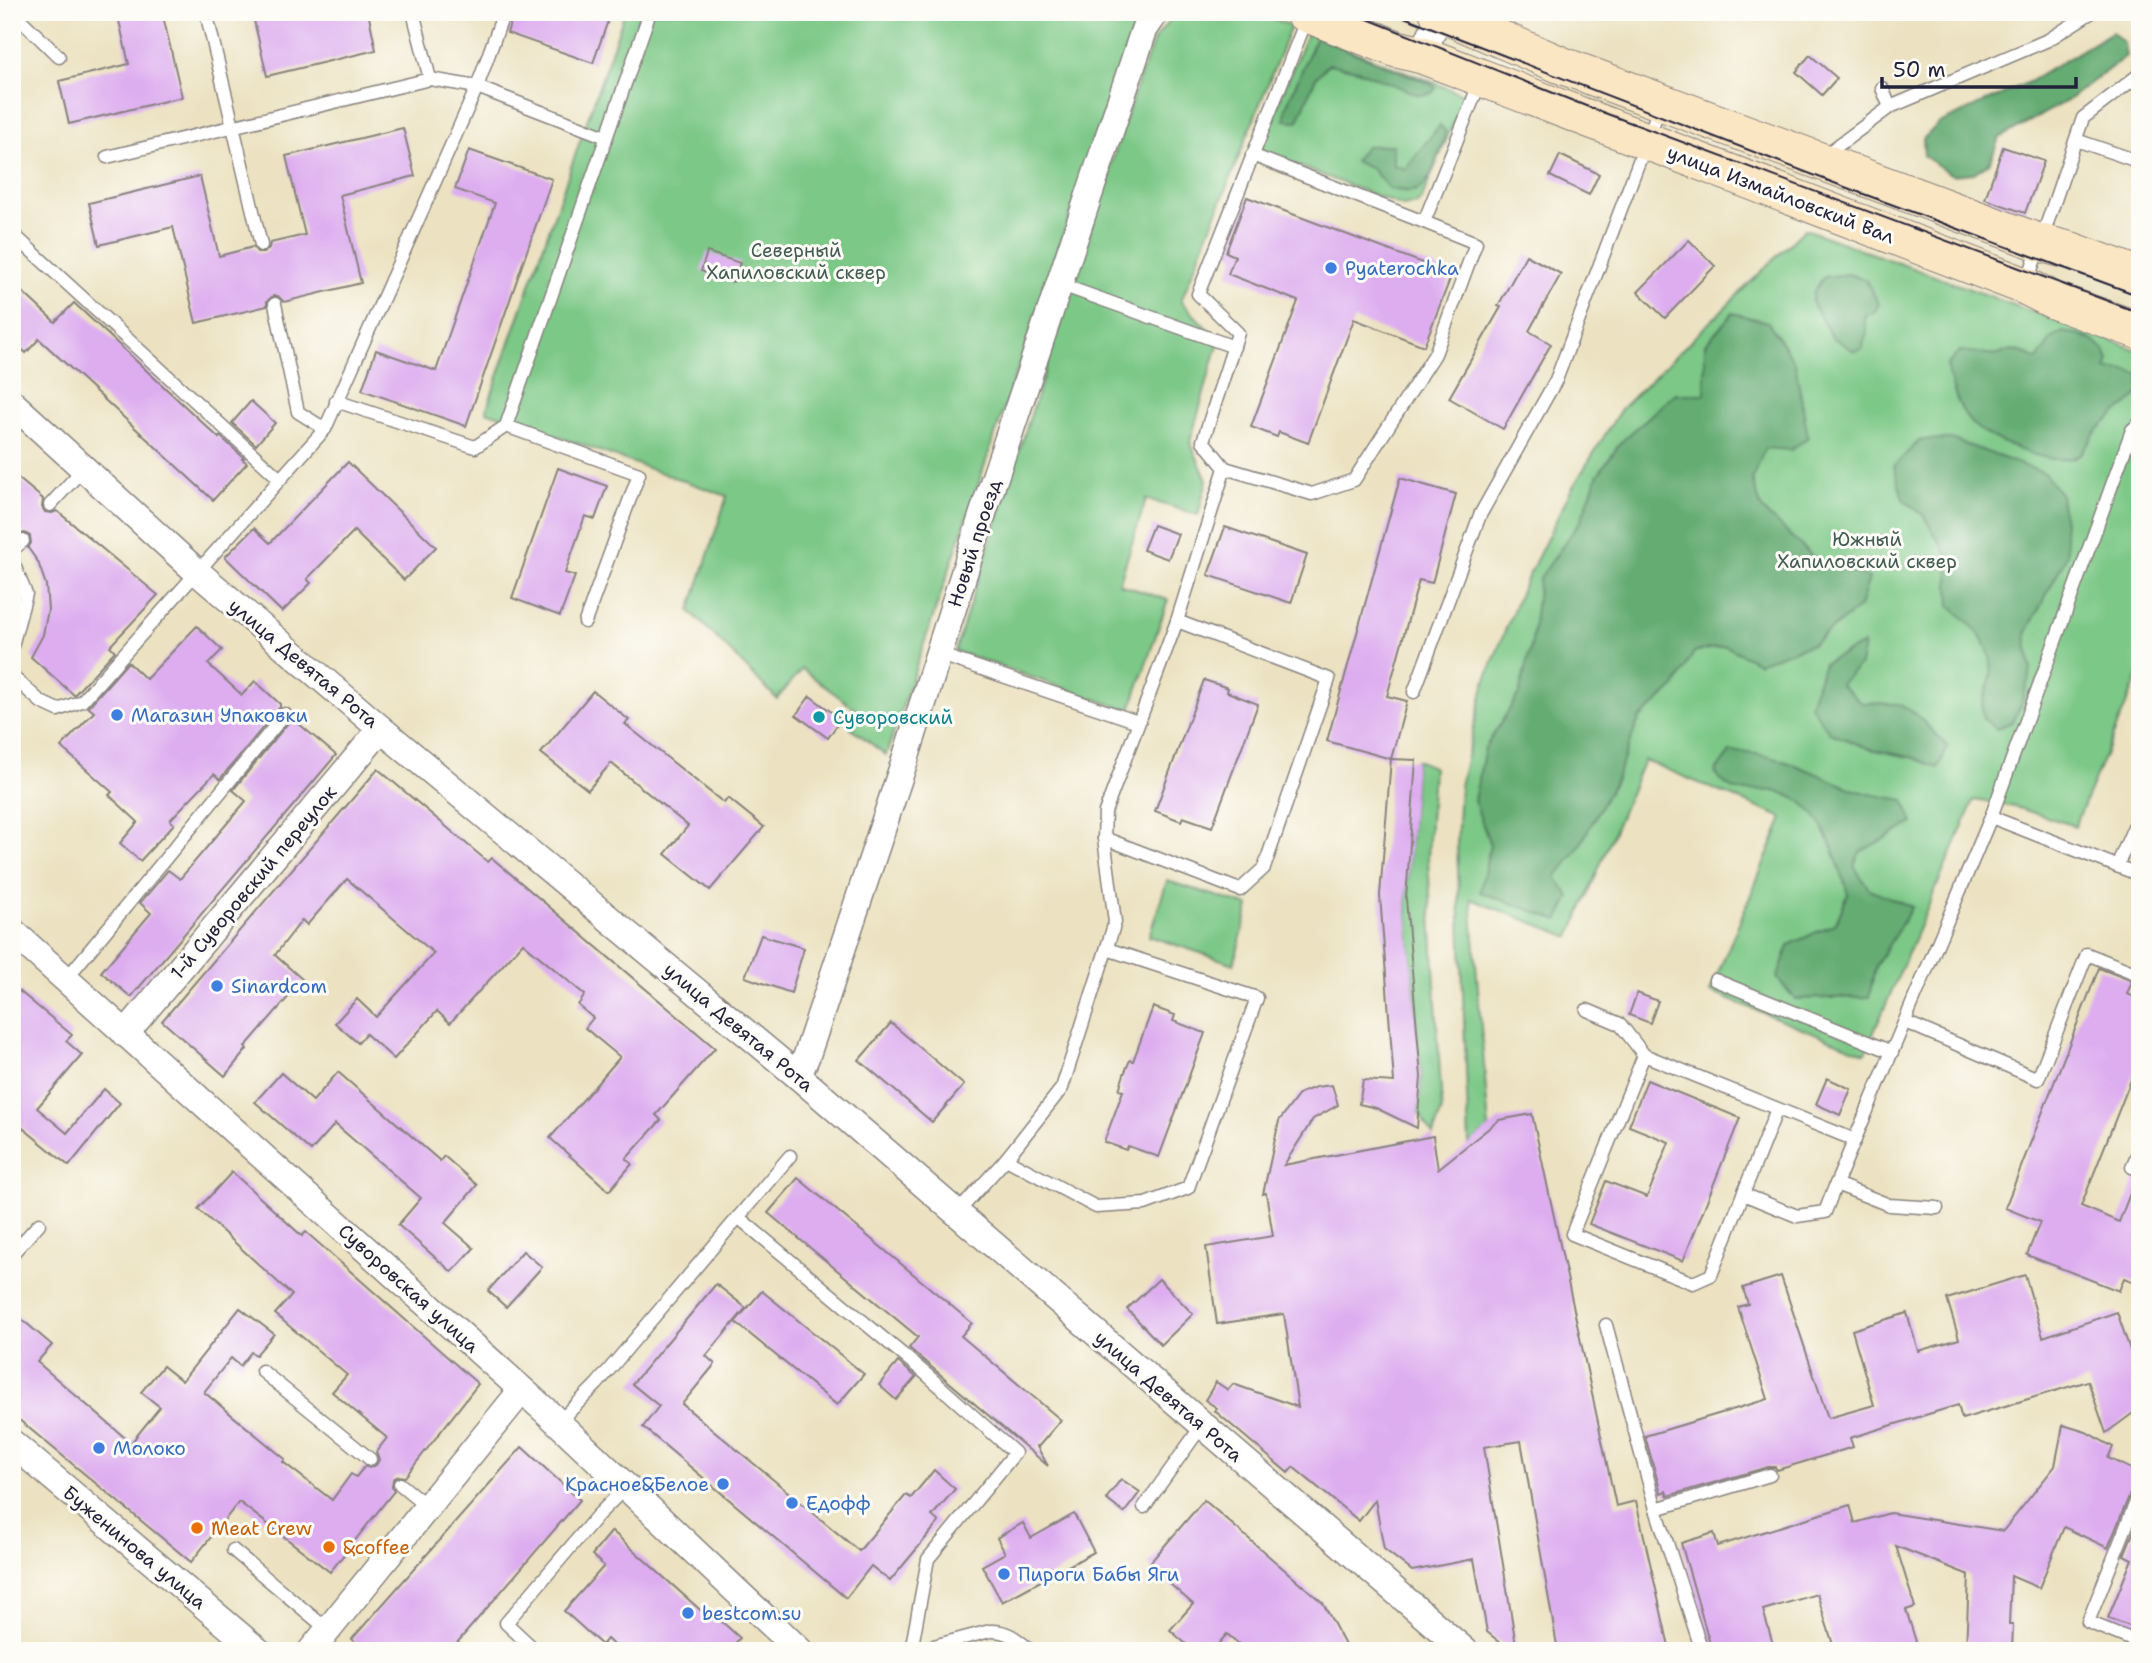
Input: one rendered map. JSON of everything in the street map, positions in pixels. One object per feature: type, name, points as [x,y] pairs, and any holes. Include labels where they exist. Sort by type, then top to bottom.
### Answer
[{"type":"main road","name":"улица Измайловский Вал","points":[[1306,13],[2140,331]]},
{"type":"main road","points":[[1440,13],[1561,65],[1662,103],[2041,243],[2072,251],[2140,276]]},
{"type":"street","name":"Новый проезд","points":[[798,1076],[1144,30],[1156,12]]},
{"type":"street","points":[[1422,55],[1440,13]]},
{"type":"street","name":"улица Девятая Рота","points":[[12,403],[196,571],[798,1076],[1465,1651]]},
{"type":"street","name":"1-й Суворовский переулок","points":[[125,1034],[382,729]]},
{"type":"street","name":"Суворовская улица","points":[[12,931],[522,1390],[800,1651]]},
{"type":"street","points":[[311,1651],[522,1390]]},
{"type":"street","name":"Буженинова улица","points":[[12,1443],[258,1651]]},
{"type":"lane","points":[[13,12],[59,57]]},
{"type":"lane","points":[[206,12],[261,245]]},
{"type":"lane","points":[[413,12],[430,79]]},
{"type":"lane","points":[[12,676],[41,702],[58,710],[82,701],[325,429],[477,87],[504,12]]},
{"type":"lane","points":[[336,401],[475,447],[506,426],[650,12]]},
{"type":"lane","points":[[1826,164],[1832,150],[1890,107],[2048,40],[2092,12]]},
{"type":"lane","points":[[1252,155],[1476,243],[1435,354],[1354,480],[1312,494],[1225,468],[1203,441],[1238,333],[1198,294],[1306,13]]},
{"type":"lane","points":[[2025,286],[2083,118],[2140,74]]},
{"type":"lane","points":[[1424,222],[1482,78]]},
{"type":"lane","points":[[107,157],[430,79],[477,87],[606,137]]},
{"type":"lane","points":[[1882,88],[1890,107]]},
{"type":"lane","points":[[1413,692],[1480,514],[1556,380],[1662,103]]},
{"type":"lane","points":[[2076,140],[2140,162]]},
{"type":"lane","points":[[12,233],[279,480]]},
{"type":"lane","points":[[1059,284],[1234,347]]},
{"type":"lane","points":[[275,304],[298,412],[325,429]]},
{"type":"lane","points":[[1743,1194],[1797,1216],[1825,1212],[1991,817],[2132,430],[2140,424]]},
{"type":"lane","points":[[506,426],[639,474],[585,622]]},
{"type":"lane","points":[[957,1213],[1006,1159],[1062,1088],[1115,922],[1104,838],[1105,812],[1177,621],[1225,468]]},
{"type":"lane","points":[[50,505],[83,469]]},
{"type":"lane","points":[[12,550],[23,541]]},
{"type":"lane","points":[[12,560],[26,594],[12,646]]},
{"type":"lane","points":[[1104,838],[1240,890],[1264,868],[1329,679],[1177,621]]},
{"type":"lane","points":[[939,654],[1138,722]]},
{"type":"lane","points":[[66,979],[285,714]]},
{"type":"lane","points":[[2117,866],[2140,813]]},
{"type":"lane","points":[[1991,817],[2140,875]]},
{"type":"lane","points":[[1006,1159],[1096,1207],[1145,1204],[1188,1188],[1257,998],[1107,949]]},
{"type":"lane","points":[[1905,1022],[2038,1079],[2087,954],[2140,975]]},
{"type":"lane","points":[[1715,980],[1892,1052]]},
{"type":"lane","points":[[1587,1010],[1620,1024],[1644,1055],[1855,1140]]},
{"type":"lane","points":[[1644,1055],[1572,1234],[1693,1283],[1711,1275],[1777,1109]]},
{"type":"lane","points":[[2140,1148],[2132,1167],[2140,1170]]},
{"type":"lane","points":[[558,1423],[597,1384],[790,1156]]},
{"type":"lane","points":[[1836,1184],[1889,1205],[1937,1208]]},
{"type":"lane","points":[[738,1217],[926,1374],[1015,1453],[928,1559],[913,1651],[944,1647],[990,1630],[999,1630],[1015,1637],[1031,1651]]},
{"type":"lane","points":[[12,1254],[39,1224]]},
{"type":"lane","points":[[1606,1325],[1656,1509],[1702,1651]]},
{"type":"lane","points":[[262,1371],[370,1459]]},
{"type":"lane","points":[[1144,1507],[1203,1424]]},
{"type":"lane","points":[[1656,1509],[1770,1475]]},
{"type":"lane","points":[[400,1484],[428,1507]]},
{"type":"lane","points":[[536,1651],[506,1623],[597,1516],[625,1488]]},
{"type":"lane","points":[[2140,1492],[2088,1622],[2140,1643]]},
{"type":"lane","points":[[233,1550],[328,1630]]},
{"type":"green space","name":"Северный Хапиловский сквер","points":[[625,12],[1139,12],[886,755],[851,728],[862,714],[802,669],[777,699],[690,611],[727,496],[486,411]]},
{"type":"green space","points":[[1176,12],[1258,12],[1291,26],[1181,301],[1219,341],[1190,442],[1207,480],[1198,515],[1146,499],[1119,584],[1168,600],[1130,711],[955,651],[1135,90],[1154,40]]},
{"type":"green space","points":[[2112,32],[2124,43],[2126,56],[2067,101],[1999,138],[1990,162],[1974,173],[1952,175],[1924,156],[1923,139],[1939,123],[2029,82]]},
{"type":"green space","points":[[1307,33],[1465,95],[1422,198],[1417,204],[1403,206],[1259,151]]},
{"type":"green space","points":[[1316,37],[1436,88],[1432,93],[1419,95],[1357,70],[1329,64],[1316,77],[1298,121],[1285,120],[1286,107]]},
{"type":"green space","points":[[1440,125],[1446,132],[1438,155],[1431,174],[1417,190],[1389,189],[1372,169],[1354,161],[1366,146],[1393,145],[1393,165],[1405,169]]},
{"type":"green space","name":"Южный Хапиловский сквер","points":[[1805,229],[2140,351],[2140,672],[2075,826],[2015,807],[1974,800],[1865,1053],[1710,992],[1783,818],[1644,760],[1570,937],[1471,899],[1489,1129],[1469,1144],[1457,845],[1460,785],[1485,682],[1520,593],[1571,490],[1621,409]]},
{"type":"green space","points":[[1848,274],[1866,280],[1879,304],[1874,313],[1864,316],[1867,332],[1862,349],[1854,351],[1831,336],[1812,302],[1814,291],[1824,277]]},
{"type":"green space","points":[[1733,313],[1768,322],[1795,363],[1808,437],[1791,450],[1765,448],[1752,479],[1762,509],[1813,557],[1869,578],[1860,607],[1812,644],[1758,663],[1726,646],[1694,652],[1675,687],[1639,719],[1616,779],[1579,847],[1556,877],[1570,897],[1558,920],[1480,892],[1490,845],[1474,800],[1485,748],[1519,694],[1532,642],[1539,579],[1581,520],[1597,476],[1621,442],[1674,394],[1705,394],[1705,344]]},
{"type":"green space","points":[[2063,332],[2097,343],[2109,360],[2106,370],[2140,374],[2140,391],[2137,397],[2094,434],[2080,454],[2070,458],[2057,459],[2027,453],[1976,427],[1964,414],[1956,398],[1947,365],[1960,351],[1997,355],[2012,350],[2037,360],[2051,339]]},
{"type":"green space","points":[[1951,439],[2044,473],[2061,495],[2067,555],[2026,634],[2031,670],[2021,705],[2012,722],[1996,729],[1983,718],[1982,711],[1991,675],[1986,645],[1974,628],[1950,606],[1948,556],[1923,515],[1903,499],[1894,466],[1920,440]]},
{"type":"green space","points":[[1864,644],[1860,665],[1840,684],[1862,703],[1898,704],[1916,714],[1948,747],[1938,768],[1914,758],[1870,749],[1830,733],[1810,705],[1824,663]]},
{"type":"green space","points":[[1730,752],[1779,759],[1855,790],[1904,800],[1913,823],[1860,852],[1854,866],[1869,889],[1912,907],[1875,967],[1869,997],[1795,999],[1777,978],[1789,945],[1836,923],[1848,894],[1830,842],[1808,807],[1783,793],[1744,791],[1729,787],[1715,772]]},
{"type":"green space","points":[[1416,760],[1433,767],[1428,858],[1442,1110],[1433,1135],[1418,1112],[1421,1077],[1406,899]]},
{"type":"green space","points":[[1167,881],[1249,906],[1234,964],[1149,936]]},
{"type":"building","points":[[117,12],[162,12],[182,97],[69,124],[59,81],[129,64]]},
{"type":"building","points":[[252,12],[368,12],[376,50],[267,76]]},
{"type":"building","points":[[514,12],[611,12],[593,63],[507,33]]},
{"type":"building","points":[[1810,55],[1837,78],[1822,95],[1796,72]]},
{"type":"building","points":[[403,128],[415,176],[340,195],[361,283],[284,302],[278,296],[273,296],[267,301],[267,306],[196,323],[173,227],[99,245],[89,203],[200,176],[219,256],[253,247],[258,253],[264,253],[270,243],[305,235],[286,156]]},
{"type":"building","points":[[2003,147],[2044,161],[2025,213],[1985,199]]},
{"type":"building","points":[[469,150],[552,179],[466,426],[362,390],[376,350],[436,371],[495,203],[455,189]]},
{"type":"building","points":[[1560,155],[1599,174],[1589,195],[1550,176]]},
{"type":"building","points":[[1247,197],[1452,274],[1424,346],[1354,319],[1308,443],[1279,432],[1277,437],[1251,427],[1298,301],[1228,274],[1235,256],[1226,252]]},
{"type":"building","points":[[1689,240],[1715,266],[1665,318],[1638,292]]},
{"type":"building","points":[[707,252],[740,263],[733,282],[701,271]]},
{"type":"building","points":[[1526,255],[1561,274],[1529,331],[1551,344],[1503,429],[1449,398],[1501,307],[1498,306]]},
{"type":"building","points":[[12,282],[55,322],[74,303],[247,463],[213,500],[39,339],[26,353],[12,340]]},
{"type":"building","points":[[251,401],[275,423],[256,445],[232,423]]},
{"type":"building","points":[[348,462],[436,547],[404,580],[354,531],[307,579],[311,583],[282,612],[225,557],[254,528],[270,543]]},
{"type":"building","points":[[558,468],[607,486],[595,519],[585,516],[565,573],[575,576],[560,616],[512,598]]},
{"type":"building","points":[[12,473],[43,499],[42,507],[45,512],[57,511],[158,595],[110,646],[115,651],[74,695],[31,657],[43,635],[48,610],[46,585],[38,562],[28,548],[31,543],[30,536],[12,532]]},
{"type":"building","points":[[1400,478],[1456,494],[1432,583],[1419,580],[1387,696],[1407,701],[1391,759],[1327,741]]},
{"type":"building","points":[[1153,525],[1178,534],[1168,559],[1143,550]]},
{"type":"building","points":[[1225,527],[1307,555],[1291,603],[1208,575]]},
{"type":"building","points":[[197,626],[222,650],[208,664],[242,695],[255,681],[280,707],[220,779],[214,774],[170,820],[174,824],[140,861],[120,843],[138,822],[109,795],[112,792],[61,747],[94,712],[88,707],[128,662],[146,679]]},
{"type":"building","points":[[1204,680],[1228,688],[1227,692],[1258,704],[1212,827],[1183,817],[1181,821],[1155,811]]},
{"type":"building","points":[[593,691],[629,720],[625,724],[724,803],[728,798],[764,827],[710,890],[665,854],[688,826],[611,763],[588,790],[541,753]]},
{"type":"building","name":"Суворовский","points":[[810,696],[841,719],[828,738],[796,715]]},
{"type":"building","points":[[292,718],[336,755],[131,997],[101,972],[151,913],[140,903],[168,870],[180,879],[246,801],[233,790]]},
{"type":"building","points":[[1391,759],[1416,760],[1406,899],[1421,1077],[1417,1128],[1376,1108],[1359,1104],[1363,1080],[1394,1082],[1380,895]]},
{"type":"building","points":[[378,769],[488,862],[492,858],[715,1048],[656,1115],[661,1120],[626,1159],[632,1164],[609,1191],[550,1138],[620,1057],[585,1028],[593,1018],[578,1005],[585,995],[523,943],[450,1023],[437,1011],[394,1059],[366,1034],[358,1043],[335,1023],[357,999],[376,1017],[434,953],[347,879],[307,925],[302,920],[275,955],[303,980],[245,1047],[247,1049],[225,1076],[162,1021]]},
{"type":"building","points":[[761,935],[804,948],[791,993],[745,977]]},
{"type":"building","points":[[2099,968],[2132,981],[2127,994],[2140,999],[2140,1057],[2081,1206],[2119,1222],[2136,1178],[2140,1179],[2140,1284],[2124,1278],[2119,1291],[2027,1255],[2040,1222],[2005,1208]]},
{"type":"building","points":[[12,985],[72,1035],[66,1041],[82,1055],[37,1108],[67,1133],[104,1089],[120,1103],[69,1166],[12,1119]]},
{"type":"building","points":[[1637,993],[1658,1001],[1650,1023],[1629,1015]]},
{"type":"building","points":[[1153,1007],[1175,1015],[1173,1021],[1205,1033],[1159,1157],[1128,1146],[1126,1150],[1104,1142],[1123,1091],[1119,1090],[1124,1074],[1130,1060],[1133,1061]]},
{"type":"building","points":[[891,1023],[964,1085],[932,1122],[859,1060]]},
{"type":"building","points":[[338,1072],[440,1161],[444,1156],[477,1185],[445,1223],[474,1248],[452,1272],[398,1225],[421,1198],[335,1124],[311,1151],[255,1102],[281,1073],[313,1101]]},
{"type":"building","points":[[1827,1078],[1851,1089],[1840,1115],[1816,1104]]},
{"type":"building","points":[[1647,1080],[1740,1118],[1683,1261],[1589,1224],[1606,1181],[1647,1197],[1669,1142],[1629,1126]]},
{"type":"building","points":[[1332,1085],[1338,1105],[1313,1119],[1284,1165],[1433,1136],[1438,1169],[1499,1120],[1532,1114],[1616,1506],[1636,1501],[1670,1651],[1558,1651],[1521,1441],[1484,1447],[1517,1651],[1511,1651],[1487,1632],[1474,1559],[1412,1571],[1384,1549],[1375,1500],[1359,1521],[1293,1467],[1288,1473],[1205,1400],[1216,1382],[1228,1390],[1233,1384],[1298,1407],[1284,1314],[1217,1324],[1206,1247],[1273,1236],[1266,1193],[1263,1194],[1279,1121],[1300,1093]]},
{"type":"building","points":[[232,1172],[302,1236],[306,1232],[478,1384],[405,1477],[398,1476],[393,1479],[394,1491],[330,1572],[239,1502],[191,1562],[12,1414],[12,1311],[52,1345],[37,1362],[131,1443],[160,1407],[141,1392],[163,1366],[182,1381],[240,1308],[274,1334],[256,1355],[251,1352],[240,1366],[231,1358],[204,1392],[285,1459],[283,1462],[332,1500],[351,1474],[356,1477],[365,1466],[369,1468],[376,1465],[379,1460],[376,1452],[387,1438],[332,1392],[347,1375],[275,1314],[292,1295],[198,1209]]},
{"type":"building","points":[[798,1178],[972,1323],[961,1336],[1061,1420],[1038,1447],[1036,1445],[1048,1466],[909,1348],[918,1337],[768,1213]]},
{"type":"building","points":[[523,1251],[542,1267],[506,1307],[488,1291]]},
{"type":"building","points":[[2025,1275],[2043,1337],[2117,1312],[2140,1379],[2140,1408],[2106,1433],[2088,1381],[1962,1419],[1958,1405],[1850,1438],[1853,1447],[1777,1470],[1775,1467],[1768,1467],[1668,1496],[1666,1491],[1661,1493],[1645,1436],[1768,1399],[1738,1307],[1748,1304],[1743,1288],[1781,1276],[1828,1418],[1874,1405],[1852,1330],[1907,1313],[1918,1351],[1959,1339],[1947,1299]]},
{"type":"building","points":[[1159,1279],[1193,1314],[1161,1345],[1127,1309]]},
{"type":"building","points":[[716,1284],[746,1308],[706,1356],[715,1364],[682,1404],[859,1551],[906,1495],[911,1498],[934,1470],[955,1489],[932,1516],[939,1522],[890,1581],[871,1566],[846,1598],[643,1427],[659,1406],[632,1384]]},
{"type":"building","points":[[762,1291],[864,1374],[837,1405],[735,1322]]},
{"type":"building","points":[[898,1362],[916,1377],[896,1400],[879,1385]]},
{"type":"building","points":[[2063,1425],[2086,1432],[2113,1447],[2108,1458],[2140,1473],[2140,1483],[2132,1489],[2108,1548],[2064,1527],[2039,1588],[2011,1576],[2009,1625],[2013,1625],[2012,1651],[1966,1651],[1969,1575],[1896,1546],[1915,1607],[1906,1610],[1919,1651],[1835,1651],[1817,1594],[1763,1610],[1775,1651],[1712,1651],[1681,1543],[1714,1533],[1718,1546],[1850,1505],[1855,1523],[1890,1513],[2003,1531],[2055,1466]]},
{"type":"building","points":[[522,1447],[580,1500],[450,1651],[363,1651],[352,1639]]},
{"type":"building","points":[[1121,1479],[1140,1492],[1124,1513],[1106,1499]]},
{"type":"building","points":[[1204,1500],[1323,1603],[1348,1651],[1247,1651],[1227,1634],[1212,1651],[1194,1651],[1170,1630],[1193,1604],[1148,1565]]},
{"type":"building","points":[[1074,1514],[1094,1552],[1002,1602],[982,1566],[1005,1553],[997,1538],[1023,1523],[1031,1538]]},
{"type":"building","points":[[2140,1516],[2140,1630],[2108,1618],[2132,1559],[2124,1555]]},
{"type":"building","points":[[612,1531],[706,1615],[710,1611],[740,1638],[728,1651],[620,1651],[607,1639],[602,1645],[564,1611],[604,1566],[592,1555]]},
{"type":"tram line","points":[[1350,12],[1586,106],[2140,313]]},
{"type":"tram line","points":[[1391,12],[1842,186],[2140,296]]},
{"type":"place","name":"Pyaterochka","points":[[1331,268]]},
{"type":"place","name":"Магазин Упаковки","points":[[117,715]]},
{"type":"place","name":"Суворовский","points":[[819,717]]},
{"type":"place","name":"Sinardcom","points":[[217,986]]},
{"type":"place","name":"Молоко","points":[[99,1448]]},
{"type":"place","name":"Красное&Белое","points":[[723,1484]]},
{"type":"place","name":"Едофф","points":[[792,1503]]},
{"type":"place","name":"Meat Crew","points":[[197,1528]]},
{"type":"place","name":"&coffee","points":[[329,1547]]},
{"type":"place","name":"Пироги Бабы Яги","points":[[1004,1574]]},
{"type":"place","name":"bestcom.su","points":[[688,1613]]}]
